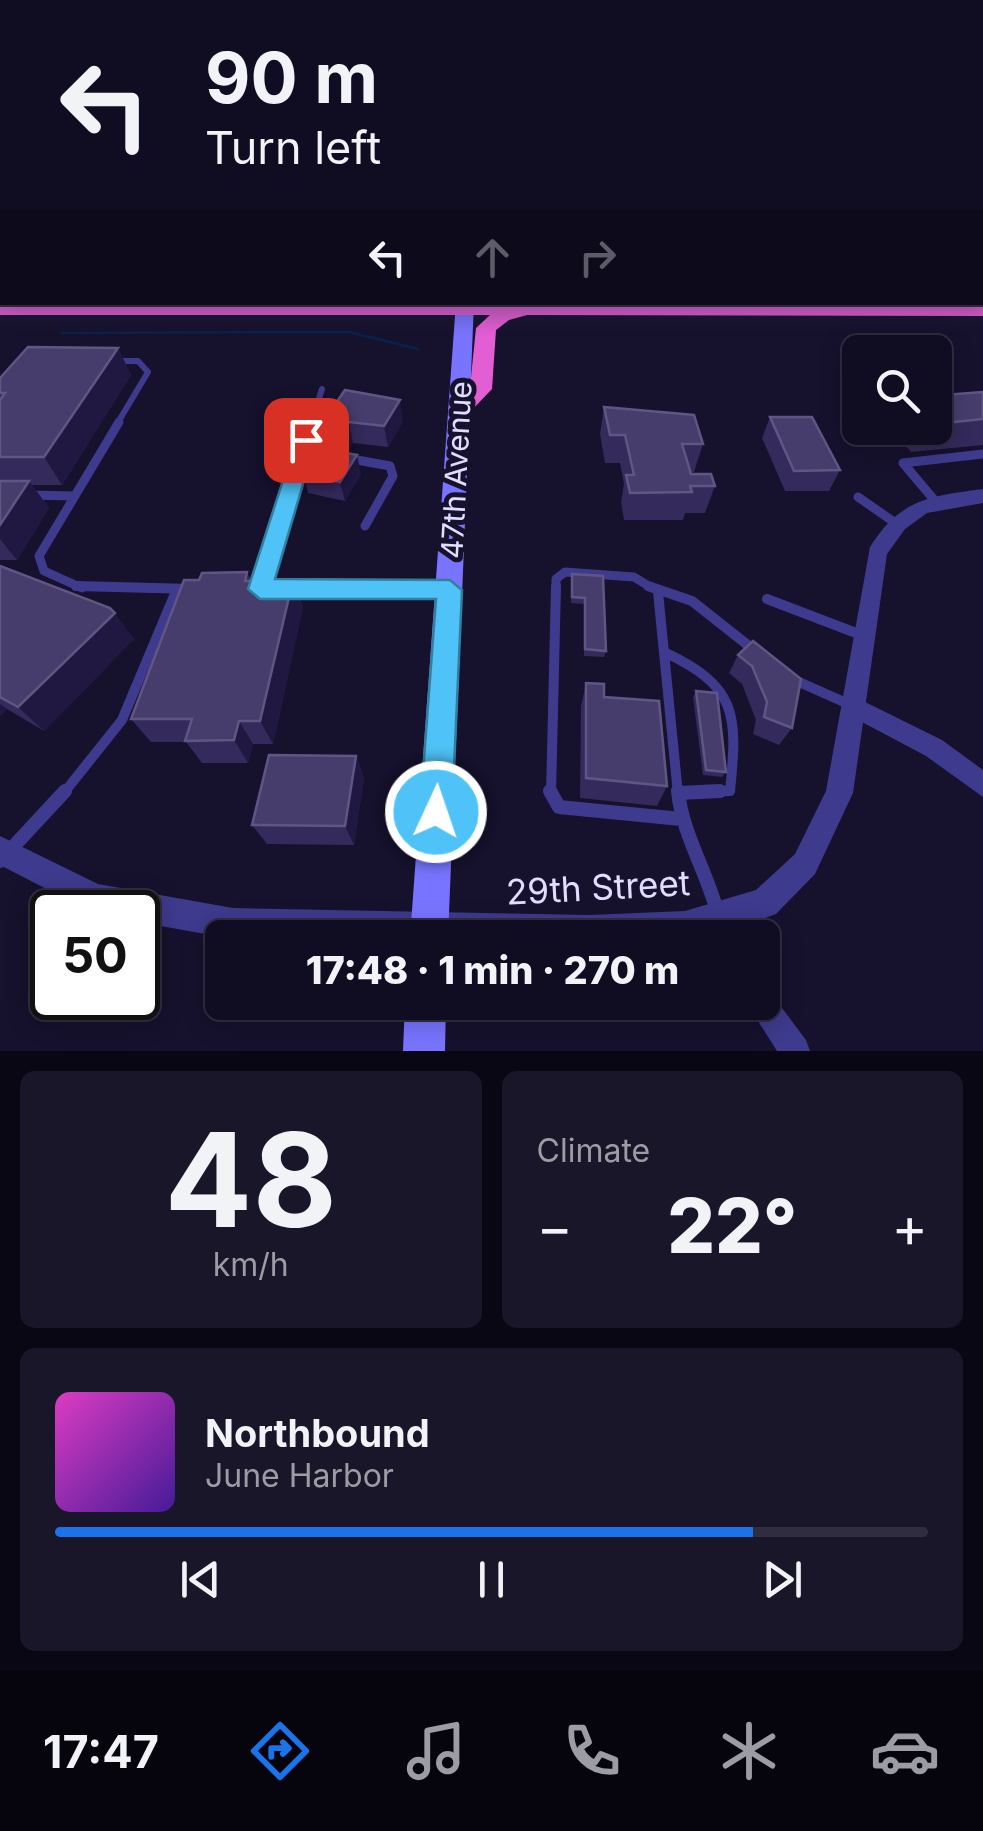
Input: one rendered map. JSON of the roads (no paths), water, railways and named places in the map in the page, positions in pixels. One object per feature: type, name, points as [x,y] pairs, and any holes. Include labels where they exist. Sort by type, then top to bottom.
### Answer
[{"type":"highway","points":[[0,309],[465,305],[983,310]]},
{"type":"highway","points":[[460,409],[480,389],[486,328],[498,318],[514,312],[624,308]]},
{"type":"main road","name":"47th Avenue","points":[[430,920],[465,305]]},
{"type":"main road","points":[[424,1051],[425,1020]]},
{"type":"street","points":[[894,522],[924,504],[983,496]]},
{"type":"street","name":"29th Street","points":[[736,920],[766,902],[804,864],[839,793],[878,552],[894,522]]},
{"type":"street","points":[[853,706],[934,748],[983,785]]},
{"type":"street","name":"29th Street","points":[[2,859],[95,899],[215,920]]},
{"type":"street","points":[[773,1020],[796,1051]]},
{"type":"lane","points":[[99,361],[138,362],[148,372],[39,556],[44,571],[84,588],[196,588]]},
{"type":"lane","points":[[260,589],[322,389]]},
{"type":"lane","points":[[303,450],[316,453]]},
{"type":"lane","points":[[936,502],[903,463],[983,454]]},
{"type":"lane","points":[[335,456],[390,466],[393,476],[365,526]]},
{"type":"lane","points":[[18,495],[75,496]]},
{"type":"lane","points":[[858,497],[894,522]]},
{"type":"lane","points":[[681,819],[560,807],[550,793],[556,579],[565,572],[634,577],[658,592],[692,601],[770,662]]},
{"type":"lane","points":[[2,859],[122,720],[177,588]]},
{"type":"lane","points":[[245,589],[450,590]]},
{"type":"lane","points":[[658,592],[681,819],[706,869],[722,920]]},
{"type":"lane","points":[[767,600],[864,636]]},
{"type":"lane","points":[[664,652],[714,679],[729,717],[733,761],[730,791],[678,793]]},
{"type":"lane","points":[[785,674],[801,687],[853,706]]},
{"type":"waterway","points":[[62,333],[349,332],[418,349]]}]
